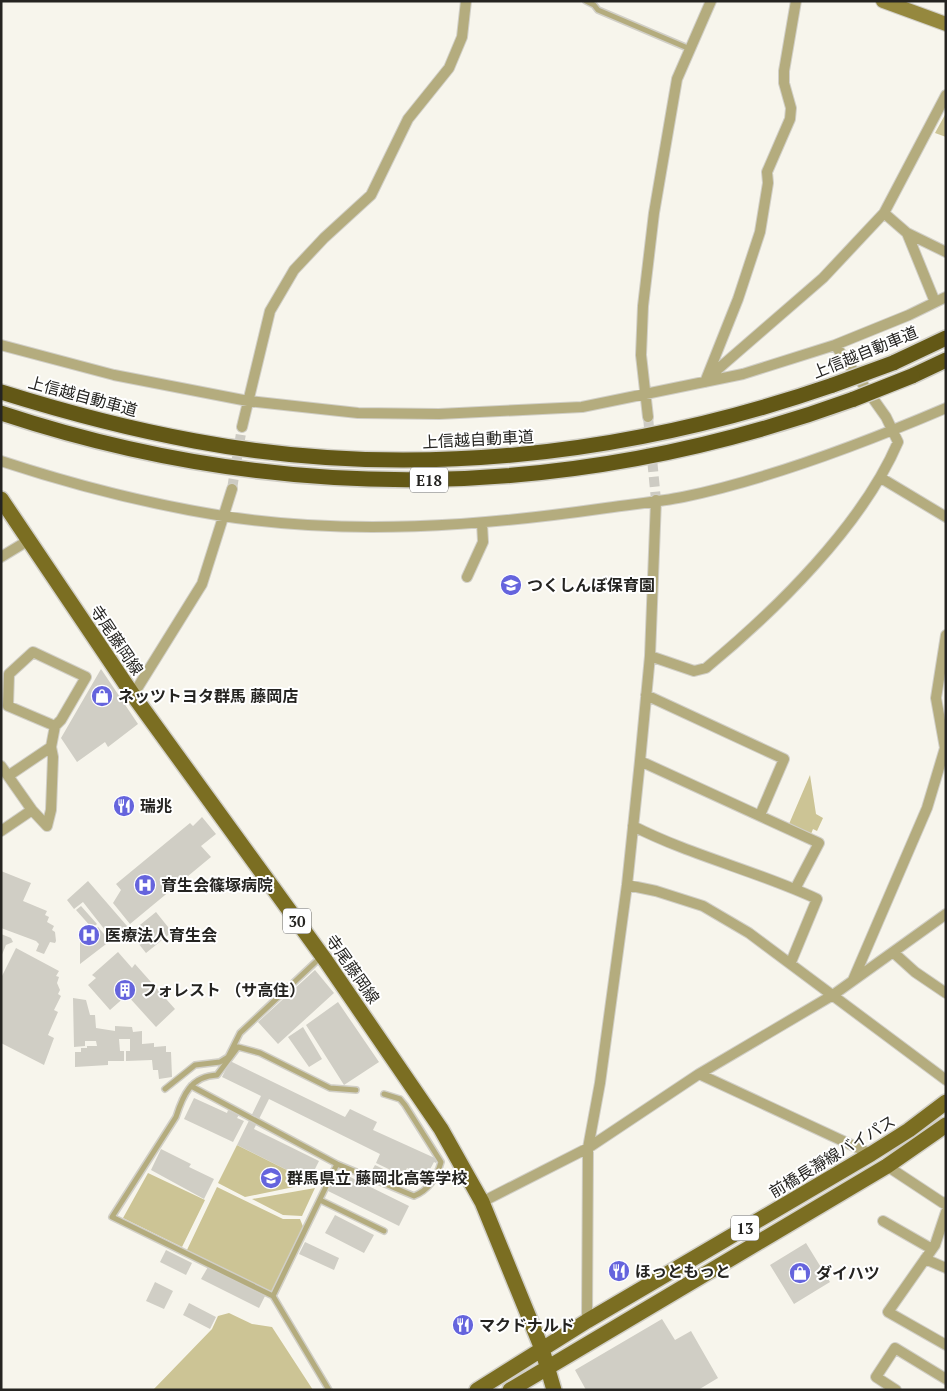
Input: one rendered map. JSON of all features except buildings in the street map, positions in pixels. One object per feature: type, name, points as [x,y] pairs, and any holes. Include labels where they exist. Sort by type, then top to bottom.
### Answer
[{"type":"highway","name":"上信越自動車道","points":[[1,392],[86,417],[196,442],[305,455],[421,460],[534,454],[646,437],[743,415],[833,385],[893,362],[946,338]]},
{"type":"highway","name":"E18","points":[[1,413],[134,450],[241,469],[344,478],[424,480],[535,474],[648,458],[757,432],[854,399],[946,360]]},
{"type":"main road","points":[[883,1],[946,24]]},
{"type":"main road","name":"寺尾藤岡線","points":[[1,499],[133,695],[322,956],[441,1128],[482,1202],[542,1349],[554,1390]]},
{"type":"main road","name":"前橋長瀞線バイパス","points":[[477,1390],[587,1321],[871,1154],[909,1130],[946,1102]]},
{"type":"main road","name":"13","points":[[510,1390],[887,1166],[946,1125]]},
{"type":"street","points":[[242,427],[267,320],[281,290],[294,270],[324,238],[371,195],[408,119],[449,68],[462,37],[466,1]]},
{"type":"street","points":[[648,416],[641,355],[643,306],[654,213],[677,79],[711,1]]},
{"type":"street","points":[[705,382],[738,300],[760,232],[768,183],[767,172],[790,119],[791,108],[784,83],[784,71],[796,1]]},
{"type":"street","points":[[705,382],[727,360],[824,278],[884,213],[946,95]]},
{"type":"street","points":[[884,213],[907,232],[946,252]]},
{"type":"street","points":[[907,232],[935,302]]},
{"type":"street","points":[[1,345],[114,374],[248,401],[358,413],[439,414],[582,407],[646,392],[743,374],[836,345],[946,297]]},
{"type":"street","points":[[650,656],[694,671],[706,668],[774,608],[844,529],[881,478],[898,442],[886,417],[836,345]]},
{"type":"street","points":[[1,461],[102,491],[225,516],[348,526],[482,523],[682,497],[774,472],[892,431],[946,408]]},
{"type":"street","points":[[881,478],[946,517]]},
{"type":"street","points":[[133,695],[202,584],[232,489]]},
{"type":"street","points":[[587,1321],[588,1148],[600,1083],[627,885],[640,762],[650,656],[656,500]]},
{"type":"street","points":[[467,578],[483,542],[482,523]]},
{"type":"street","points":[[1,557],[29,540]]},
{"type":"street","points":[[852,981],[927,808],[945,749],[936,698],[946,635]]},
{"type":"street","points":[[1,766],[32,810],[47,826],[51,810],[53,756],[51,747],[55,726],[61,720],[86,677],[32,652],[9,674],[8,706],[55,726]]},
{"type":"street","points":[[646,694],[784,760],[760,815]]},
{"type":"street","points":[[8,776],[51,747]]},
{"type":"street","points":[[640,762],[819,843],[795,889]]},
{"type":"street","points":[[1,831],[32,810]]},
{"type":"street","points":[[633,826],[669,844],[795,889],[817,899],[791,962]]},
{"type":"street","points":[[627,885],[656,890],[703,906],[750,933],[946,1080]]},
{"type":"street","points":[[482,1202],[588,1148],[699,1074],[833,995],[946,914]]},
{"type":"street","points":[[894,953],[915,972],[946,993]]},
{"type":"street","points":[[699,1074],[871,1154]]},
{"type":"street","points":[[887,1166],[943,1203],[946,1202]]},
{"type":"street","points":[[946,1212],[943,1229],[932,1249],[888,1312],[946,1345]]},
{"type":"street","points":[[883,1221],[932,1249]]},
{"type":"street","points":[[925,1259],[946,1268]]},
{"type":"street","points":[[896,1390],[876,1377],[895,1348],[946,1379]]},
{"type":"street","points":[[943,1390],[946,1385]]},
{"type":"lane","points":[[586,1],[594,5],[598,10],[690,49]]},
{"type":"lane","points":[[165,1089],[195,1065],[220,1062],[228,1057],[240,1033],[322,956]]},
{"type":"lane","points":[[329,1390],[273,1296],[112,1217],[176,1117],[181,1101],[191,1086],[202,1076],[216,1075],[238,1047],[260,1053],[330,1088],[356,1090]]},
{"type":"lane","points":[[191,1086],[337,1164],[410,1196],[425,1192],[430,1186],[441,1162],[406,1105],[400,1100],[384,1094]]},
{"type":"lane","points":[[273,1296],[337,1164]]},
{"type":"lane","points":[[320,1200],[384,1230]]},
{"type":"shaded area","points":[[946,113],[946,137],[935,133]]},
{"type":"shaded area","points":[[810,775],[816,814],[823,818],[817,831],[813,829],[811,834],[789,824]]},
{"type":"shaded area","points":[[237,1145],[313,1183],[245,1197],[218,1183]]},
{"type":"shaded area","points":[[148,1173],[205,1200],[182,1247],[123,1218]]},
{"type":"shaded area","points":[[217,1187],[283,1219],[300,1219],[304,1229],[273,1294],[186,1252]]},
{"type":"shaded area","points":[[315,1188],[302,1216],[283,1215],[252,1199]]},
{"type":"shaded area","points":[[229,1313],[252,1324],[272,1327],[313,1390],[153,1390],[212,1329],[218,1316]]},
{"type":"tunnel","points":[[648,417],[656,500]]},
{"type":"tunnel","points":[[232,489],[242,427]]},
{"type":"place","name":"つくしんぼ保育園","points":[[511,585]]},
{"type":"place","name":"ネッツトヨタ群馬 藤岡店","points":[[102,696]]},
{"type":"place","name":"瑞兆","points":[[124,806]]},
{"type":"place","name":"育生会篠塚病院","points":[[145,885]]},
{"type":"place","name":"医療法人育生会","points":[[89,935]]},
{"type":"place","name":"フォレスト （サ高住）","points":[[125,990]]},
{"type":"place","name":"群馬県立 藤岡北高等学校","points":[[271,1178]]},
{"type":"place","name":"ほっともっと","points":[[619,1271]]},
{"type":"place","name":"ダイハツ","points":[[800,1273]]},
{"type":"place","name":"マクドナルド","points":[[463,1325]]}]
